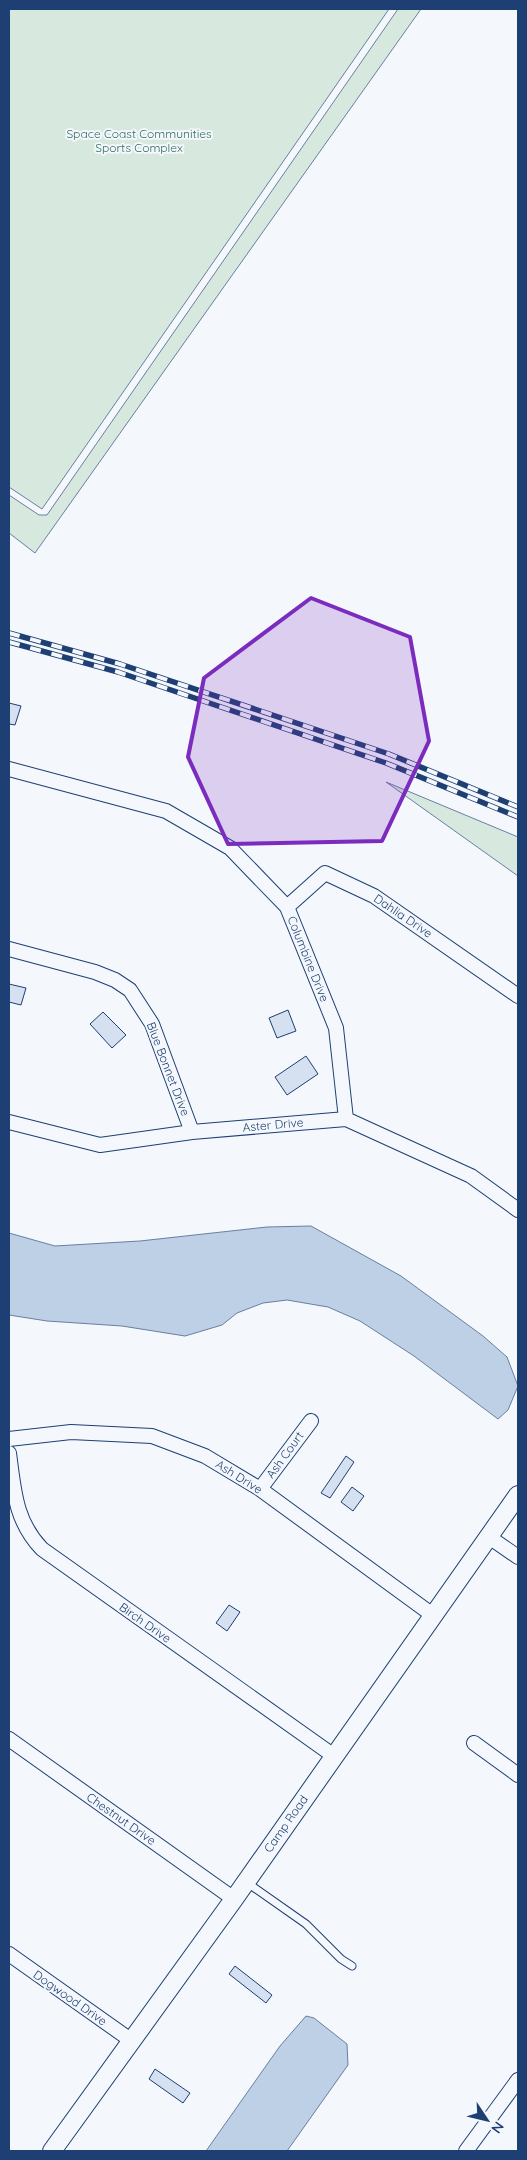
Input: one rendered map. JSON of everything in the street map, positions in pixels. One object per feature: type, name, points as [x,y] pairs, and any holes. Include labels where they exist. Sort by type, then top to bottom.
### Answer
[{"type":"street","name":"Columbine Drive","points":[[9,769],[166,811],[230,848],[287,907],[336,1028],[346,1119]]},
{"type":"street","name":"Dahlia Drive","points":[[287,907],[325,873],[374,896],[518,996]]},
{"type":"street","name":"Blue Bonnet Drive","points":[[9,949],[95,972],[115,980],[130,990],[152,1024],[192,1132]]},
{"type":"street","name":"Aster Drive","points":[[9,1122],[100,1145],[192,1132],[346,1119],[471,1176],[518,1210]]},
{"type":"street","name":"Ash Court","points":[[260,1489],[311,1421]]},
{"type":"street","name":"Ash Drive","points":[[9,1439],[71,1432],[152,1436],[205,1456],[260,1489],[434,1616]]},
{"type":"street","name":"Birch Drive","points":[[9,1453],[19,1516],[25,1529],[42,1549],[334,1756]]},
{"type":"street","name":"Camp Road","points":[[52,2151],[234,1899],[489,1537],[516,1503]]},
{"type":"street","points":[[489,1537],[518,1557]]},
{"type":"street","name":"Chestnut Drive","points":[[9,1739],[234,1899]]},
{"type":"street","points":[[474,1743],[518,1775]]},
{"type":"street","name":"Dogwood Drive","points":[[9,1954],[132,2042]]},
{"type":"street","points":[[466,2151],[518,2080]]},
{"type":"lane","points":[[246,1882],[306,1924],[341,1959],[352,1966]]},
{"type":"highlighted area","points":[[311,598],[410,637],[429,741],[382,841],[228,844],[188,757],[204,678]]},
{"type":"green space","name":"Space Coast Communities Sports Complex","points":[[9,9],[389,9],[42,509],[9,487]]},
{"type":"green space","points":[[398,9],[421,9],[35,553],[9,533],[9,495],[39,515],[47,515]]},
{"type":"green space","points":[[386,782],[518,837],[518,876]]},
{"type":"water","points":[[311,1226],[401,1276],[483,1336],[507,1357],[518,1386],[508,1410],[498,1419],[414,1356],[360,1321],[328,1307],[287,1300],[263,1303],[237,1313],[222,1325],[185,1336],[122,1326],[47,1321],[9,1315],[9,1233],[55,1246],[140,1241],[267,1227]]},
{"type":"water","points":[[306,2016],[314,2018],[347,2044],[348,2065],[287,2151],[206,2151],[280,2046]]},
{"type":"building","points":[[9,703],[21,706],[15,725],[9,724]]},
{"type":"building","points":[[9,984],[26,988],[21,1005],[9,1002]]},
{"type":"building","points":[[288,1010],[296,1031],[277,1038],[269,1018]]},
{"type":"building","points":[[103,1012],[126,1035],[112,1048],[90,1024]]},
{"type":"building","points":[[306,1056],[318,1074],[287,1095],[275,1077]]},
{"type":"building","points":[[346,1456],[354,1462],[330,1498],[321,1493]]},
{"type":"building","points":[[352,1487],[364,1496],[353,1511],[341,1502]]},
{"type":"building","points":[[229,1605],[240,1612],[227,1631],[216,1623]]},
{"type":"building","points":[[235,1966],[272,1995],[266,2003],[229,1974]]},
{"type":"building","points":[[155,2069],[190,2093],[183,2103],[149,2079]]},
{"type":"railway","points":[[9,633],[120,664],[389,754],[518,807]]},
{"type":"railway","points":[[9,642],[118,672],[386,763],[518,817]]}]
